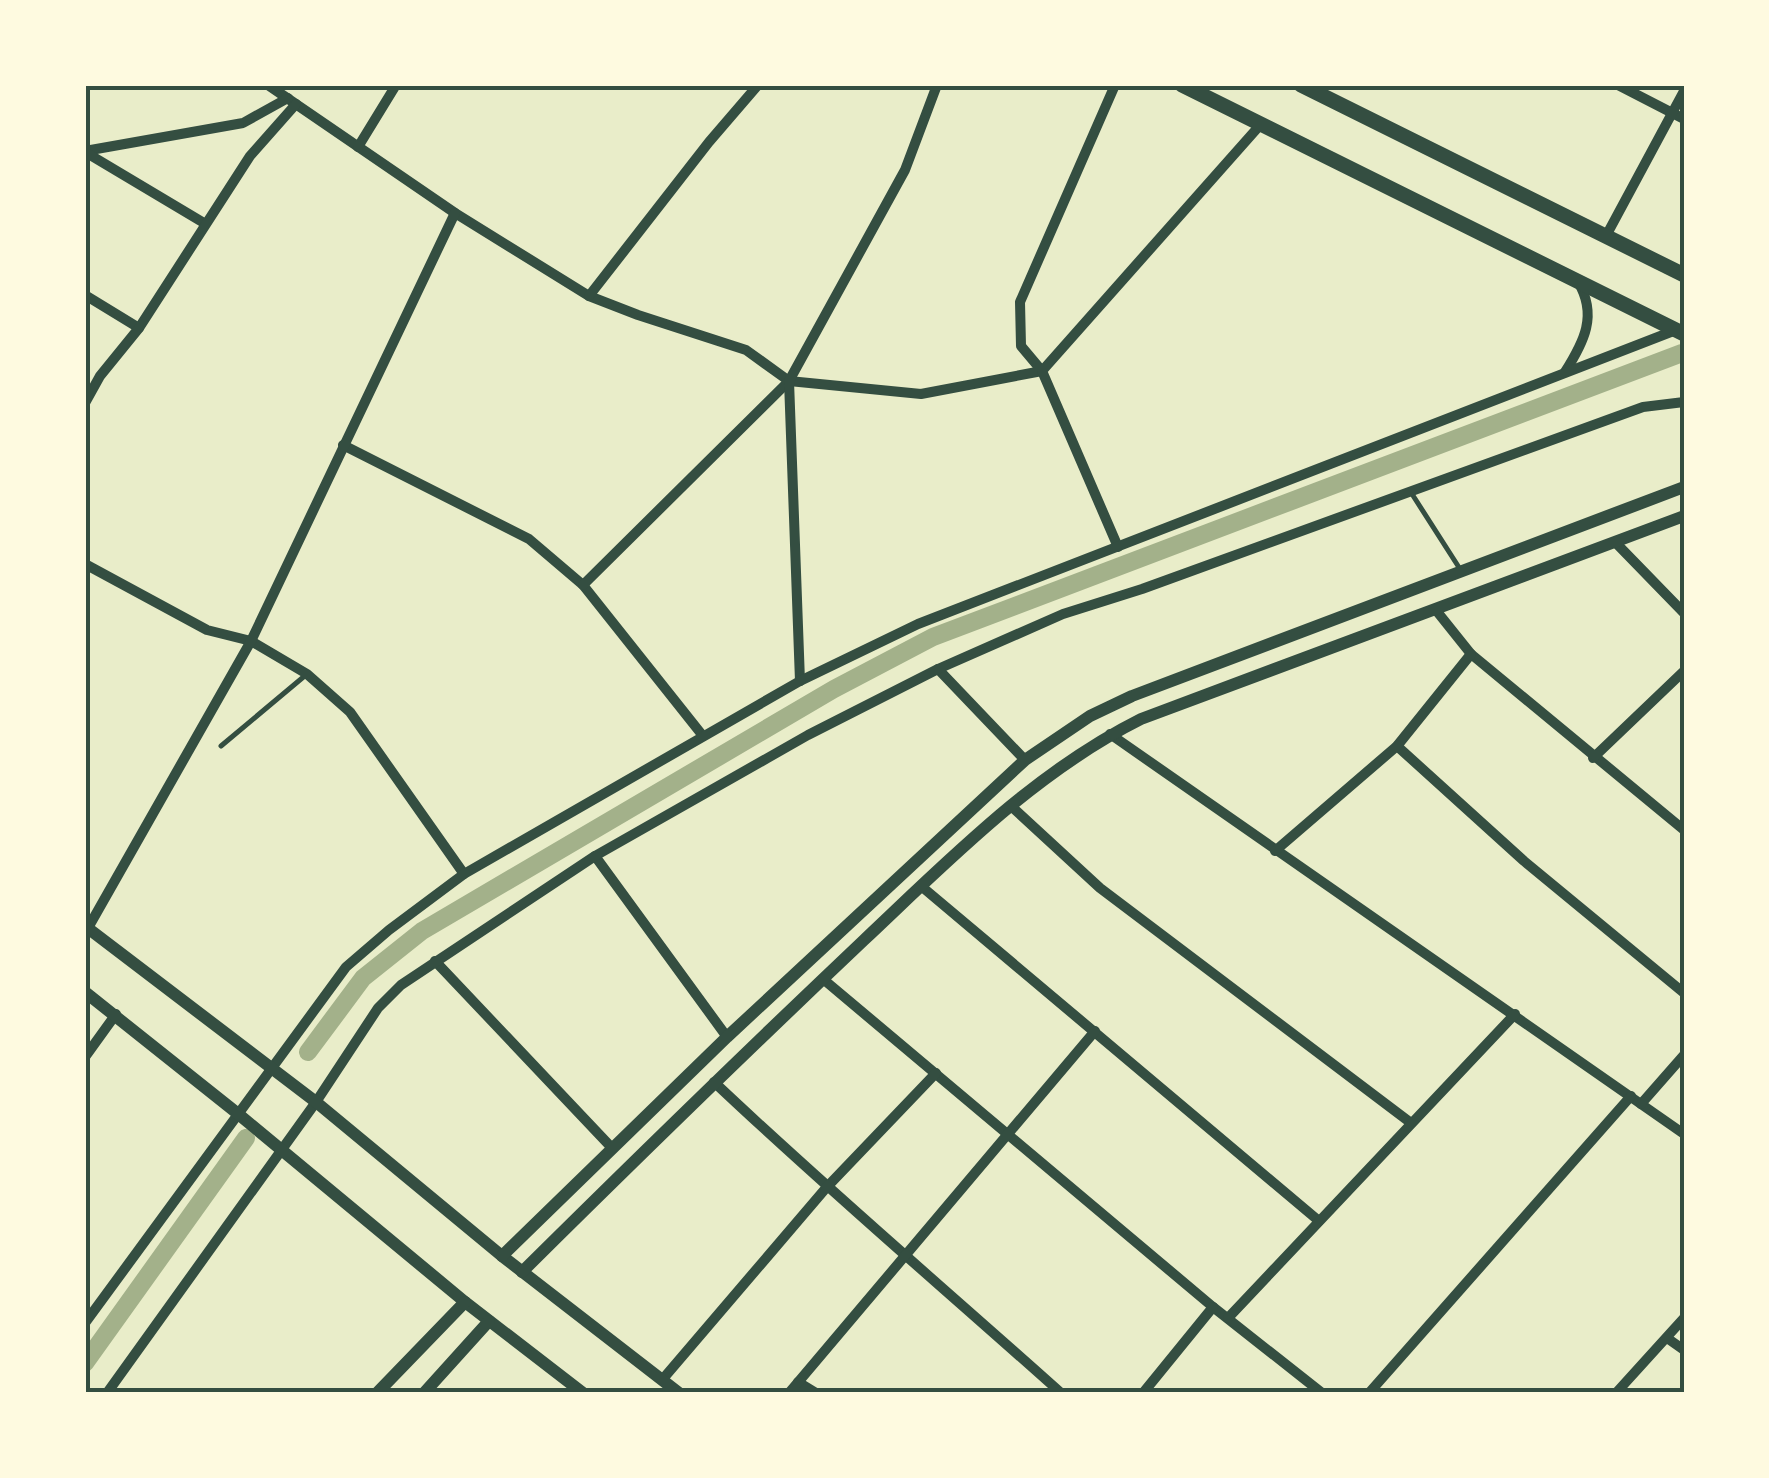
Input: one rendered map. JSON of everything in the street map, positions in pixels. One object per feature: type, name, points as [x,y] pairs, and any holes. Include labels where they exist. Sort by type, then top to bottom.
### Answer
[{"type":"main road","points":[[1182,85],[1681,330]]},
{"type":"main road","points":[[1301,85],[1684,275]]},
{"type":"street","points":[[268,85],[454,213],[590,296],[638,316],[746,350],[789,382],[921,394],[1042,371],[1261,124]]},
{"type":"street","points":[[358,147],[396,85]]},
{"type":"street","points":[[590,296],[708,142],[758,85]]},
{"type":"street","points":[[583,585],[789,382],[905,170],[937,85]]},
{"type":"street","points":[[1115,85],[1020,302],[1021,346],[1042,371],[1118,547]]},
{"type":"street","points":[[1618,85],[1684,119]]},
{"type":"street","points":[[1606,236],[1684,91]]},
{"type":"street","points":[[85,152],[243,123],[292,101]]},
{"type":"street","points":[[85,403],[100,376],[139,328],[204,223],[292,101]]},
{"type":"street","points":[[85,152],[204,223]]},
{"type":"street","points":[[454,213],[251,641],[86,927],[316,1102],[502,1256],[679,1393]]},
{"type":"street","points":[[1565,373],[1588,325],[1586,295],[1577,280]]},
{"type":"street","points":[[85,295],[139,328]]},
{"type":"street","points":[[85,1323],[346,968],[464,874],[800,682],[918,624],[1681,330]]},
{"type":"street","points":[[789,382],[800,682]]},
{"type":"street","points":[[107,1393],[316,1102],[378,1008],[401,985],[435,961],[595,856],[808,736],[938,670],[1063,614],[1142,589],[1643,407],[1684,402]]},
{"type":"street","points":[[343,445],[529,538],[583,585],[703,736]]},
{"type":"street","points":[[502,1256],[727,1038],[1025,760],[1090,716],[1132,696],[1684,487]]},
{"type":"street","points":[[522,1272],[714,1082],[921,886],[1042,779],[1110,734],[1141,719],[1684,516]]},
{"type":"street","points":[[1615,542],[1684,613]]},
{"type":"street","points":[[85,564],[207,630],[251,641],[306,674],[350,712],[464,874]]},
{"type":"street","points":[[1435,609],[1471,654],[1684,830]]},
{"type":"street","points":[[1275,851],[1397,746],[1471,654]]},
{"type":"street","points":[[938,670],[1025,760]]},
{"type":"street","points":[[1593,758],[1684,672]]},
{"type":"street","points":[[1110,734],[1684,1134]]},
{"type":"street","points":[[1397,746],[1524,861],[1684,993]]},
{"type":"street","points":[[1011,806],[1100,888],[1411,1123]]},
{"type":"street","points":[[595,856],[727,1038]]},
{"type":"street","points":[[921,886],[1319,1222]]},
{"type":"street","points":[[435,961],[612,1148]]},
{"type":"street","points":[[823,979],[1213,1307],[1322,1393]]},
{"type":"street","points":[[85,992],[281,1148],[465,1302],[583,1393]]},
{"type":"street","points":[[85,1057],[116,1014]]},
{"type":"street","points":[[1228,1318],[1515,1014]]},
{"type":"street","points":[[789,1393],[1096,1031]]},
{"type":"street","points":[[1641,1104],[1684,1055]]},
{"type":"street","points":[[662,1380],[826,1188],[936,1072]]},
{"type":"street","points":[[714,1082],[826,1188],[1061,1393]]},
{"type":"street","points":[[1369,1393],[1631,1096]]},
{"type":"street","points":[[377,1393],[465,1302]]},
{"type":"street","points":[[1142,1393],[1213,1307]]},
{"type":"street","points":[[1616,1393],[1684,1318]]},
{"type":"street","points":[[424,1393],[489,1320]]},
{"type":"street","points":[[1667,1338],[1684,1350]]},
{"type":"street","points":[[798,1382],[816,1393]]},
{"type":"lane","points":[[1411,492],[1462,571]]},
{"type":"lane","points":[[222,746],[306,674]]},
{"type":"waterway","points":[[308,1052],[363,978],[422,931],[834,689],[933,637],[1682,353]]},
{"type":"waterway","points":[[85,1363],[246,1138]]}]
